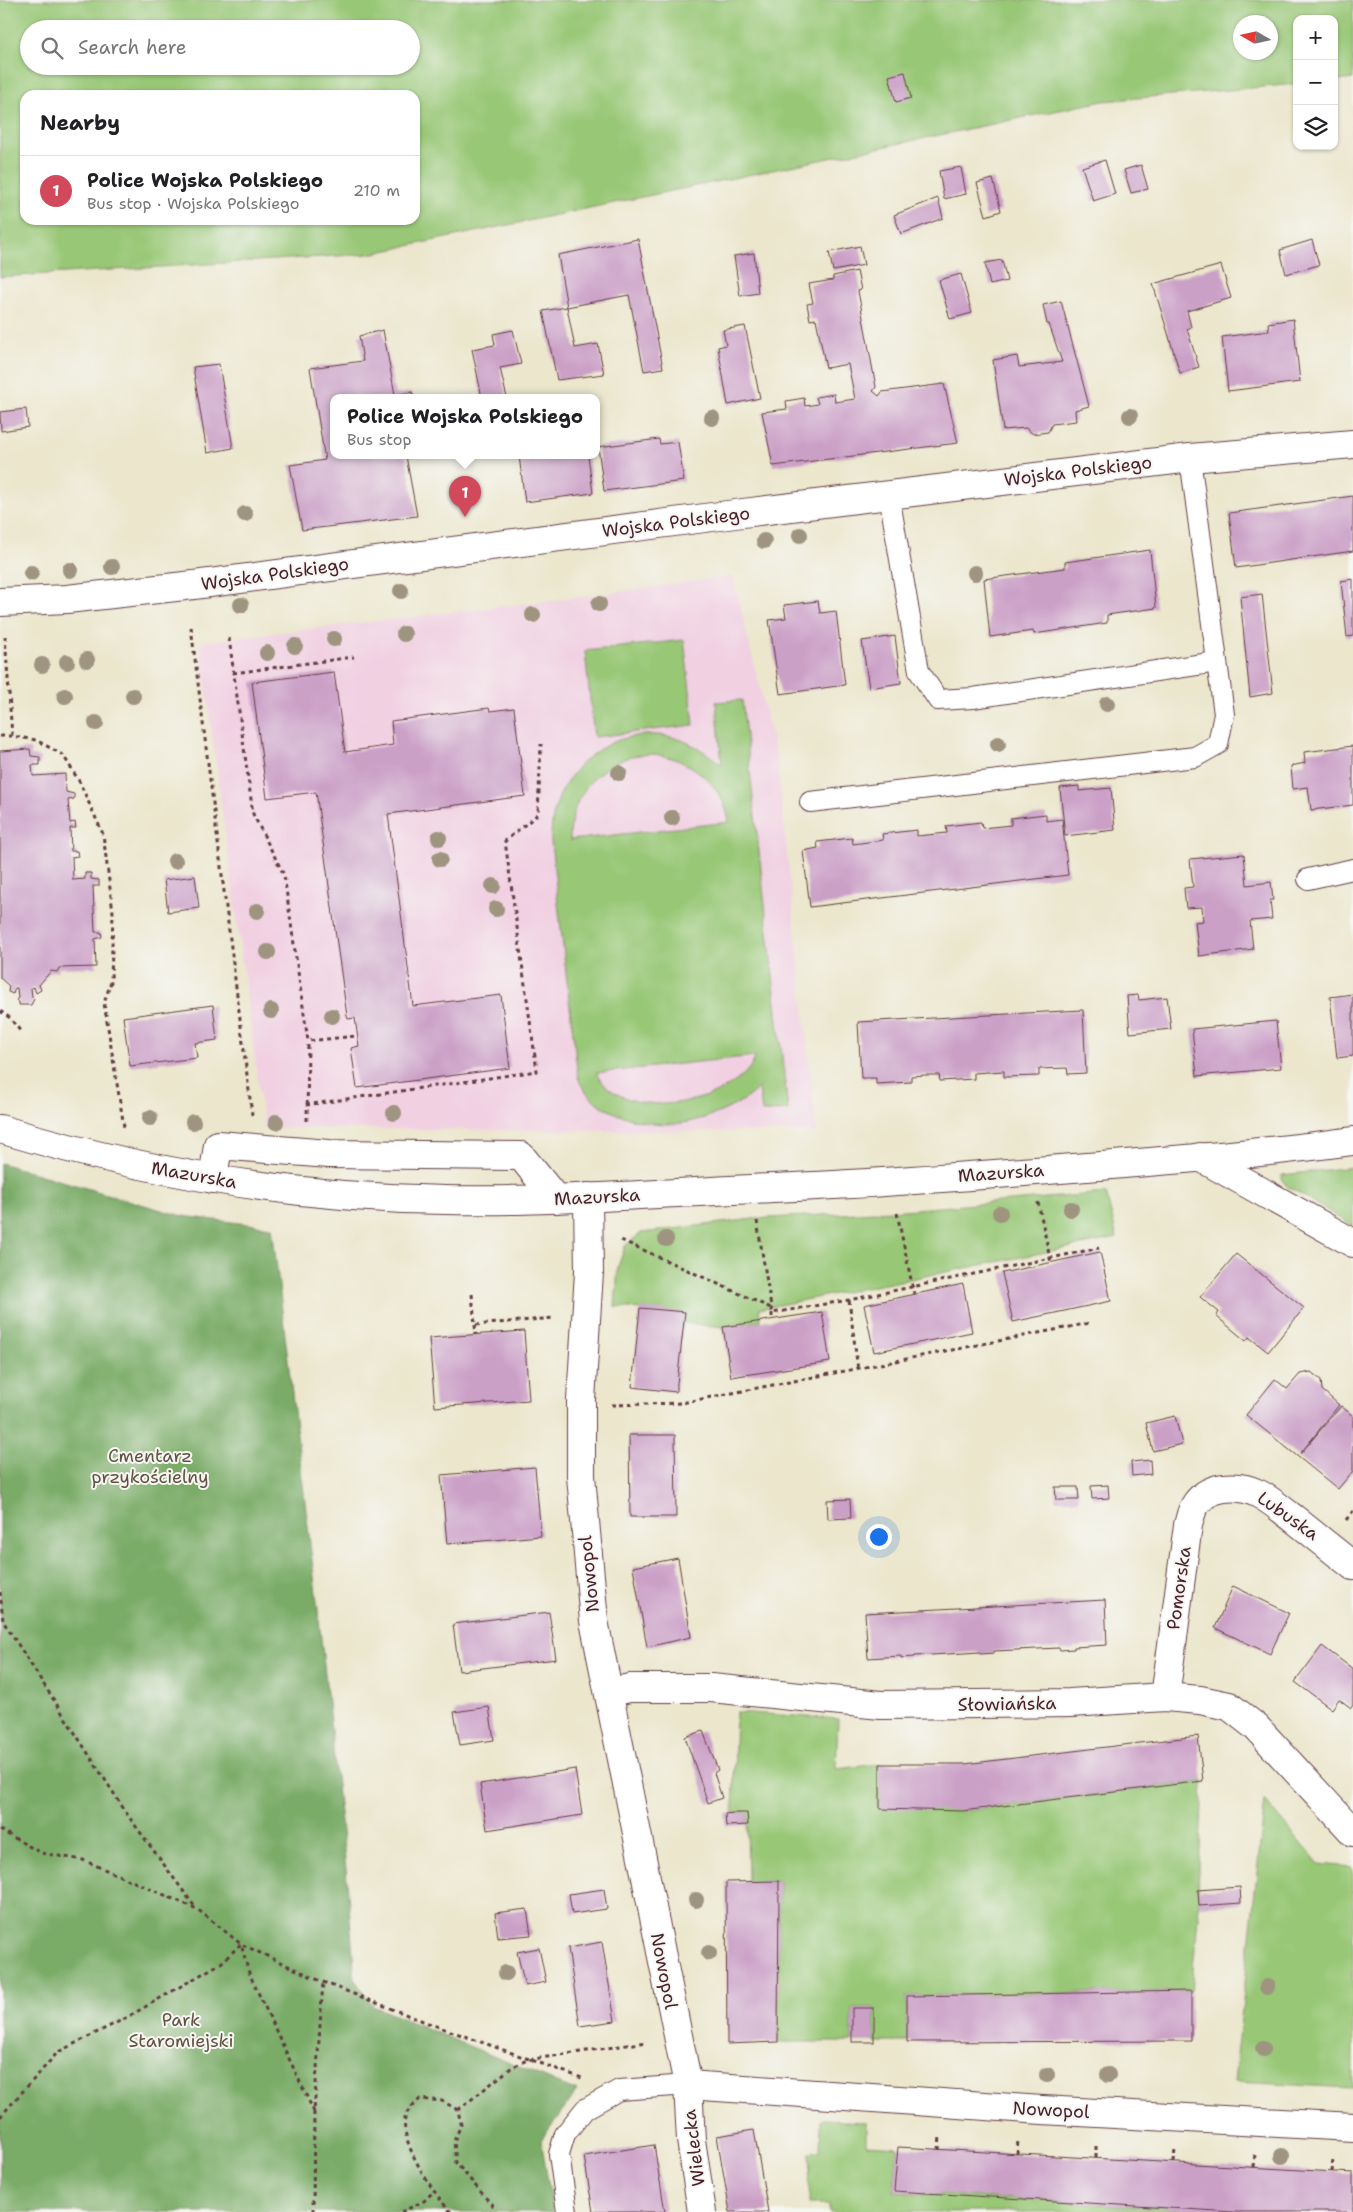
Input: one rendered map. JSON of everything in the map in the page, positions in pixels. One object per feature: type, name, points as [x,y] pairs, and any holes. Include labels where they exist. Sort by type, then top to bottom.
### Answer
[{"type":"street","name":"Wojska Polskiego","points":[[0,602],[66,599],[194,585],[889,494],[1190,458],[1353,444]]},
{"type":"street","name":"Mazurska","points":[[0,1129],[43,1142],[143,1166],[267,1188],[387,1198],[443,1200],[588,1197],[872,1184],[1200,1157],[1353,1141]]},
{"type":"street","points":[[213,1179],[218,1145],[329,1154],[522,1156],[556,1198]]},
{"type":"street","points":[[1200,1157],[1353,1243]]},
{"type":"street","name":"Nowopol","points":[[588,1197],[589,1272],[582,1390],[581,1476],[594,1621],[688,2085],[1042,2110],[1353,2127]]},
{"type":"street","name":"Lubuska","points":[[1214,1490],[1240,1488],[1258,1493],[1274,1503],[1353,1566]]},
{"type":"street","name":"Pomorska","points":[[1165,1697],[1188,1525],[1193,1507],[1204,1494],[1214,1490]]},
{"type":"street","name":"Słowiańska","points":[[609,1692],[630,1688],[712,1688],[881,1705],[1070,1703],[1165,1697],[1200,1700],[1229,1706],[1256,1727],[1353,1832]]},
{"type":"street","name":"Wielecka","points":[[688,2085],[691,2140],[702,2212]]},
{"type":"lane","points":[[810,802],[1195,757],[1218,744],[1224,714],[1190,458]]},
{"type":"lane","points":[[889,494],[919,671],[938,700],[973,698],[1218,662]]},
{"type":"lane","points":[[1308,879],[1353,869]]},
{"type":"lane","points":[[566,2212],[559,2154],[564,2134],[585,2109],[619,2090],[688,2085]]},
{"type":"path","points":[[191,627],[252,1108],[260,1149]]},
{"type":"path","points":[[4,636],[12,736]]},
{"type":"path","points":[[229,638],[252,814],[284,875],[308,1041],[306,1105],[308,1129]]},
{"type":"path","points":[[233,673],[354,657]]},
{"type":"path","points":[[0,736],[36,740],[63,755],[79,781],[103,834],[113,912],[111,982],[104,1004],[117,1074],[124,1128]]},
{"type":"path","points":[[306,1105],[537,1071],[505,841],[538,814],[541,744]]},
{"type":"path","points":[[0,1011],[10,1018],[21,1032]]},
{"type":"path","points":[[308,1041],[356,1036]]},
{"type":"path","points":[[1036,1194],[1050,1260]]},
{"type":"path","points":[[895,1205],[914,1294]]},
{"type":"path","points":[[756,1214],[772,1320]]},
{"type":"path","points":[[620,1239],[771,1308]]},
{"type":"path","points":[[772,1313],[849,1300],[1050,1260],[1099,1248]]},
{"type":"path","points":[[472,1294],[476,1335]]},
{"type":"path","points":[[849,1300],[858,1370]]},
{"type":"path","points":[[475,1325],[548,1317],[558,1318]]},
{"type":"path","points":[[602,1406],[681,1403],[858,1370],[1090,1323]]},
{"type":"path","points":[[0,1592],[3,1621],[129,1817],[196,1909]]},
{"type":"path","points":[[0,1830],[42,1853],[83,1860],[196,1909],[241,1944],[323,1982],[428,2024],[527,2060],[619,2090]]},
{"type":"path","points":[[241,1944],[249,1973],[314,2112]]},
{"type":"path","points":[[0,2118],[58,2052],[124,2019],[221,1963],[241,1944]]},
{"type":"path","points":[[313,2212],[314,2112],[323,1982]]},
{"type":"path","points":[[458,2110],[511,2068],[527,2060],[649,2042]]},
{"type":"path","points":[[451,2212],[433,2192],[413,2156],[404,2128],[406,2114],[420,2099],[442,2101],[458,2110],[461,2125],[454,2141],[456,2163],[492,2205],[491,2212]]},
{"type":"path","points":[[401,2212],[424,2201],[433,2192]]},
{"type":"shaded area","points":[[733,576],[777,760],[817,1132],[264,1128],[200,642],[557,600]]},
{"type":"green space","points":[[0,0],[1353,0],[1353,79],[1338,81],[1338,15],[1293,15],[1293,84],[1103,101],[369,254],[0,277]]},
{"type":"green space","points":[[684,640],[694,725],[594,737],[585,651]]},
{"type":"green space","points":[[742,700],[788,1110],[762,1112],[759,1088],[742,1101],[714,1115],[683,1123],[654,1123],[622,1116],[607,1109],[585,1090],[578,1077],[551,842],[553,819],[559,797],[570,778],[584,762],[601,749],[621,739],[643,735],[674,738],[696,747],[722,765],[716,702]],"holes":[[[650,754],[678,760],[701,774],[719,795],[729,822],[570,840],[571,823],[575,807],[582,793],[592,780],[618,762],[633,756]],[[755,1056],[747,1071],[728,1086],[710,1095],[689,1101],[666,1104],[645,1103],[625,1097],[608,1088],[596,1073]]]},
{"type":"green space","name":"Park Staromiejski","points":[[0,1163],[182,1216],[272,1227],[318,1610],[346,1869],[355,1980],[373,2006],[577,2091],[541,2140],[553,2212],[0,2212]]},
{"type":"green space","points":[[1353,1167],[1353,1226],[1287,1186],[1282,1180],[1282,1175]]},
{"type":"green space","points":[[1106,1193],[1117,1238],[759,1309],[761,1321],[723,1327],[683,1323],[684,1312],[615,1307],[618,1267],[625,1246],[641,1233],[753,1219],[892,1211]]},
{"type":"green space","points":[[736,1712],[838,1719],[836,1769],[880,1764],[962,1811],[1203,1781],[1198,1890],[1199,1906],[1191,1991],[907,1996],[907,2042],[874,2042],[874,2008],[852,2008],[852,2042],[778,2042],[779,1881],[748,1882],[747,1813],[733,1813]]},
{"type":"green space","points":[[1265,1800],[1319,1864],[1353,1867],[1353,2088],[1234,2082]]},
{"type":"green space","points":[[821,2120],[866,2122],[866,2145],[898,2147],[894,2192],[1233,2212],[829,2212],[829,2204],[809,2204],[810,2152],[820,2151]]},
{"type":"building","points":[[905,72],[911,98],[896,102],[889,76]]},
{"type":"building","points":[[1105,160],[1115,194],[1093,201],[1082,167]]},
{"type":"building","points":[[1141,165],[1148,189],[1131,193],[1124,170]]},
{"type":"building","points":[[961,167],[966,194],[944,199],[939,171]]},
{"type":"building","points":[[993,179],[1001,211],[986,216],[977,183]]},
{"type":"building","points":[[938,198],[943,218],[901,234],[894,215]]},
{"type":"building","points":[[638,239],[663,368],[644,371],[629,295],[567,307],[558,255]]},
{"type":"building","points":[[1312,240],[1319,265],[1286,274],[1280,250]]},
{"type":"building","points":[[860,246],[864,265],[833,271],[829,252]]},
{"type":"building","points":[[754,253],[758,293],[740,296],[734,256]]},
{"type":"building","points":[[1002,260],[1007,281],[990,285],[985,263]]},
{"type":"building","points":[[1221,265],[1231,298],[1187,311],[1191,327],[1187,329],[1199,367],[1180,373],[1153,284]]},
{"type":"building","points":[[857,271],[861,290],[858,291],[876,387],[873,391],[879,396],[882,392],[944,384],[958,443],[773,466],[762,412],[787,409],[786,401],[804,398],[805,406],[818,404],[816,397],[834,394],[835,402],[855,399],[848,364],[826,368],[816,319],[810,320],[807,304],[813,303],[809,284],[833,280],[833,276]]},
{"type":"building","points":[[961,274],[972,313],[950,319],[939,280]]},
{"type":"building","points":[[1061,301],[1089,406],[1075,410],[1076,421],[1052,424],[1048,432],[1033,434],[1026,428],[1003,430],[993,360],[1017,356],[1019,367],[1062,362],[1049,324],[1047,324],[1043,305]]},
{"type":"building","points":[[567,307],[575,348],[598,344],[604,374],[557,380],[543,311]]},
{"type":"building","points":[[1293,319],[1300,382],[1228,391],[1222,337],[1269,331],[1268,323]]},
{"type":"building","points":[[745,326],[760,398],[728,405],[718,347],[726,345],[723,330]]},
{"type":"building","points":[[383,330],[395,394],[330,394],[330,459],[407,459],[417,516],[302,530],[290,465],[325,460],[310,368],[363,361],[359,336]]},
{"type":"building","points":[[513,330],[521,364],[500,368],[506,394],[481,394],[472,349],[495,345],[493,334]]},
{"type":"building","points":[[219,364],[233,448],[207,453],[193,367]]},
{"type":"building","points":[[26,409],[28,427],[1,431],[0,412]]},
{"type":"building","points":[[659,439],[660,444],[678,442],[684,481],[604,491],[600,447]]},
{"type":"building","points":[[519,459],[588,459],[593,493],[525,502]]},
{"type":"building","points":[[1353,496],[1353,551],[1236,568],[1229,513]]},
{"type":"building","points":[[1150,550],[1156,608],[1107,615],[1107,623],[1034,634],[1033,631],[990,637],[984,579],[1065,568],[1065,562]]},
{"type":"building","points":[[1353,579],[1353,636],[1347,637],[1341,581]]},
{"type":"building","points":[[1262,594],[1273,693],[1250,697],[1240,597]]},
{"type":"building","points":[[818,601],[820,613],[836,611],[845,685],[780,694],[769,620],[786,618],[784,605]]},
{"type":"building","points":[[895,636],[901,683],[869,688],[862,641]]},
{"type":"building","points":[[334,672],[345,752],[393,745],[391,721],[489,708],[490,711],[514,708],[525,796],[388,814],[413,1006],[501,995],[510,1068],[357,1088],[351,1048],[359,1046],[355,1018],[348,1019],[347,1016],[316,792],[267,798],[252,682]]},
{"type":"building","points":[[1353,746],[1353,805],[1311,810],[1308,787],[1293,789],[1291,766],[1305,763],[1304,752]]},
{"type":"building","points":[[30,749],[31,756],[40,757],[40,765],[32,765],[33,776],[65,774],[66,792],[74,794],[74,799],[68,800],[70,823],[75,822],[76,828],[70,828],[71,851],[77,851],[78,856],[72,857],[73,880],[85,879],[85,873],[91,873],[91,879],[99,880],[99,886],[93,886],[95,932],[101,932],[102,937],[95,939],[96,967],[59,968],[57,972],[51,971],[39,985],[41,990],[36,993],[34,987],[31,988],[34,999],[31,1005],[19,1005],[19,1002],[16,1000],[18,998],[17,988],[15,988],[13,994],[8,992],[9,986],[0,978],[0,751]]},
{"type":"building","points":[[1079,786],[1079,791],[1111,788],[1115,830],[1065,836],[1060,788]]},
{"type":"building","points":[[1046,814],[1046,821],[1062,819],[1068,875],[810,907],[803,851],[818,848],[817,842],[852,838],[853,844],[883,840],[882,834],[917,830],[917,836],[947,833],[946,826],[981,822],[982,828],[1011,825],[1011,818]]},
{"type":"building","points":[[1244,854],[1247,885],[1271,882],[1273,900],[1270,900],[1272,919],[1250,921],[1253,949],[1199,956],[1195,922],[1203,921],[1202,907],[1186,908],[1184,888],[1193,887],[1190,859]]},
{"type":"building","points":[[195,876],[199,908],[168,912],[164,880]]},
{"type":"building","points":[[1353,994],[1353,1056],[1337,1058],[1330,997]]},
{"type":"building","points":[[1138,995],[1139,1000],[1167,997],[1171,1029],[1130,1033],[1127,996]]},
{"type":"building","points":[[213,1005],[217,1040],[195,1043],[197,1058],[130,1066],[123,1017]]},
{"type":"building","points":[[1083,1010],[1086,1073],[1068,1074],[1067,1068],[1039,1069],[1039,1076],[1004,1077],[1004,1071],[974,1073],[974,1079],[940,1081],[939,1075],[925,1075],[911,1076],[911,1082],[876,1084],[876,1078],[861,1078],[858,1022]]},
{"type":"building","points":[[1276,1021],[1281,1068],[1197,1076],[1192,1029]]},
{"type":"building","points":[[1100,1252],[1111,1301],[1013,1322],[1002,1273]]},
{"type":"building","points":[[1236,1254],[1304,1308],[1268,1352],[1249,1337],[1246,1341],[1216,1316],[1219,1312],[1200,1297]]},
{"type":"building","points":[[963,1284],[972,1332],[874,1352],[864,1305]]},
{"type":"building","points":[[640,1308],[685,1312],[676,1392],[632,1387]]},
{"type":"building","points":[[822,1312],[830,1362],[731,1377],[723,1327]]},
{"type":"building","points":[[524,1331],[529,1400],[435,1407],[429,1338]]},
{"type":"building","points":[[1311,1372],[1321,1380],[1322,1390],[1339,1405],[1300,1454],[1341,1406],[1353,1416],[1353,1471],[1338,1489],[1246,1415],[1275,1379],[1287,1389],[1300,1374]]},
{"type":"building","points":[[1175,1416],[1182,1444],[1153,1451],[1146,1423]]},
{"type":"building","points":[[629,1435],[675,1435],[676,1517],[630,1517]]},
{"type":"building","points":[[1150,1460],[1151,1474],[1132,1476],[1131,1462]]},
{"type":"building","points":[[535,1467],[541,1536],[447,1544],[441,1475]]},
{"type":"building","points":[[1108,1485],[1109,1498],[1092,1499],[1091,1486]]},
{"type":"building","points":[[1055,1487],[1078,1487],[1079,1500],[1056,1500]]},
{"type":"building","points":[[850,1499],[851,1518],[828,1519],[827,1500]]},
{"type":"building","points":[[678,1558],[691,1637],[647,1647],[633,1567]]},
{"type":"building","points":[[1233,1586],[1289,1613],[1270,1654],[1215,1628]]},
{"type":"building","points":[[1105,1600],[1107,1645],[1074,1647],[1074,1649],[1060,1650],[1059,1648],[994,1651],[994,1653],[980,1654],[980,1652],[901,1658],[901,1656],[868,1658],[865,1613]]},
{"type":"building","points":[[549,1612],[556,1659],[459,1671],[453,1624]]},
{"type":"building","points":[[1322,1646],[1353,1669],[1353,1705],[1351,1708],[1339,1699],[1332,1709],[1295,1682]]},
{"type":"building","points":[[489,1707],[494,1740],[460,1745],[454,1712]]},
{"type":"building","points":[[703,1731],[718,1770],[714,1773],[722,1798],[708,1803],[685,1737]]},
{"type":"building","points":[[1198,1736],[1203,1781],[962,1811],[880,1809],[880,1764],[965,1764]]},
{"type":"building","points":[[575,1769],[582,1815],[487,1830],[480,1784]]},
{"type":"building","points":[[747,1813],[748,1825],[726,1826],[725,1814]]},
{"type":"building","points":[[779,1881],[778,2042],[727,2044],[726,1882]]},
{"type":"building","points":[[1240,1887],[1241,1903],[1199,1906],[1198,1890]]},
{"type":"building","points":[[604,1889],[607,1909],[572,1914],[569,1894]]},
{"type":"building","points":[[527,1909],[531,1935],[498,1938],[495,1913]]},
{"type":"building","points":[[602,1942],[615,2021],[580,2026],[568,1948]]},
{"type":"building","points":[[539,1948],[546,1982],[525,1986],[517,1952]]},
{"type":"building","points":[[1191,1991],[1191,2041],[907,2042],[907,1996]]},
{"type":"building","points":[[852,2008],[874,2008],[874,2042],[852,2042]]},
{"type":"building","points":[[754,2130],[768,2212],[730,2212],[717,2136]]},
{"type":"building","points":[[654,2145],[665,2212],[593,2212],[584,2156]]},
{"type":"building","points":[[898,2147],[1353,2173],[1353,2212],[1233,2212],[894,2191]]},
{"type":"place","name":"Police Wojska Polskiego","points":[[465,517]]},
{"type":"park label","name":"Cmentarz przykościelny","points":[[150,1466]]}]
